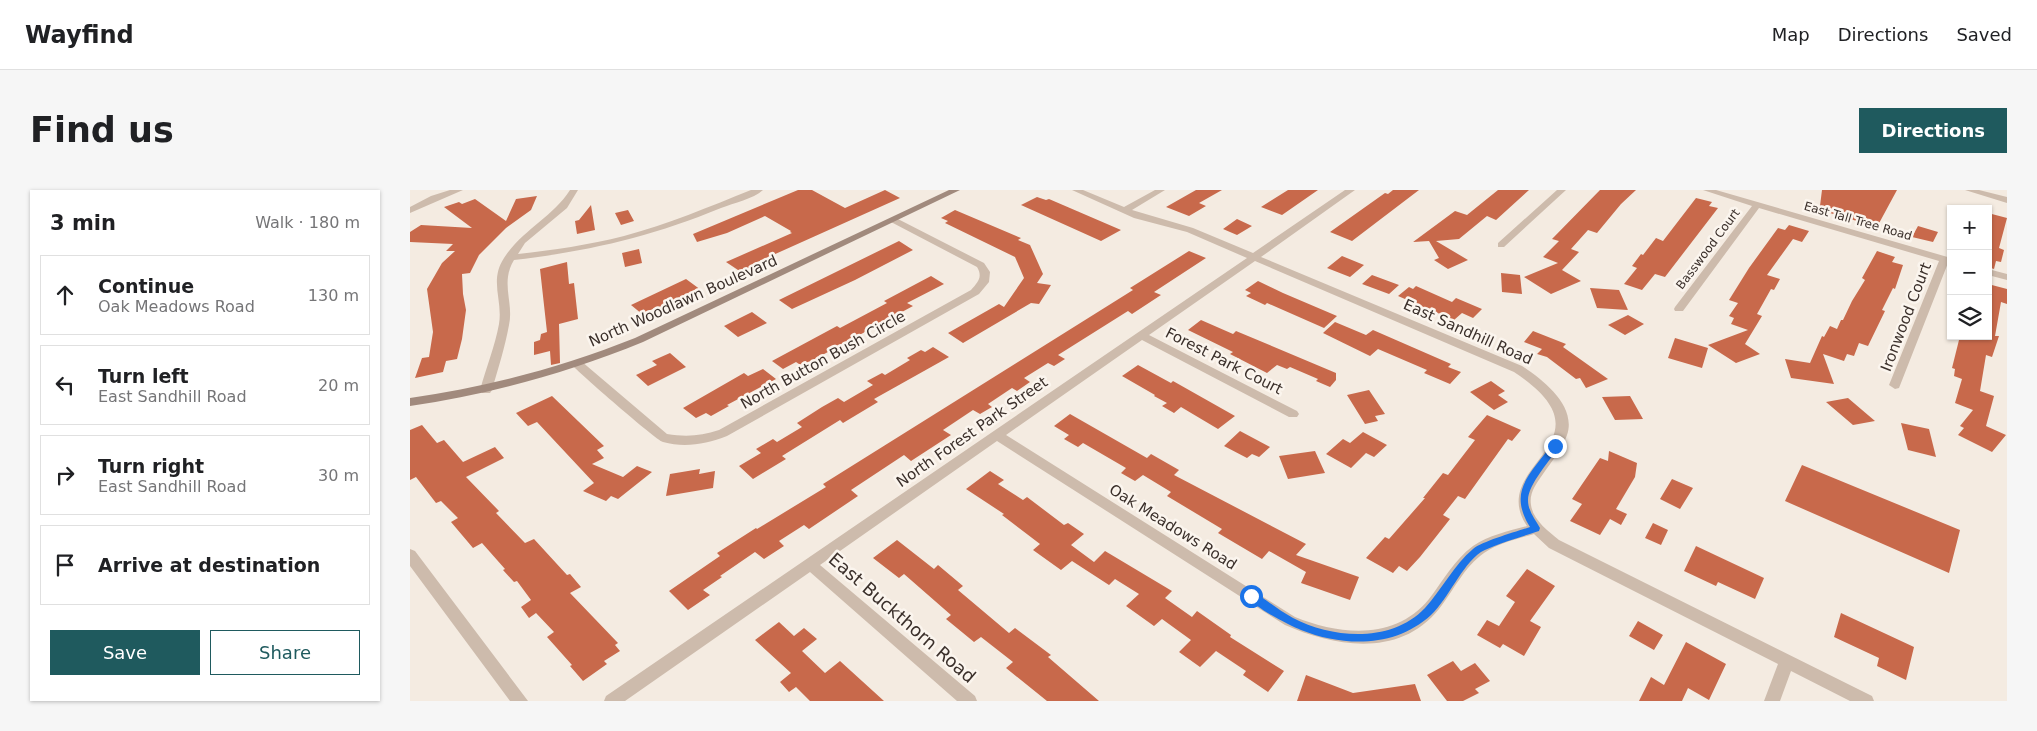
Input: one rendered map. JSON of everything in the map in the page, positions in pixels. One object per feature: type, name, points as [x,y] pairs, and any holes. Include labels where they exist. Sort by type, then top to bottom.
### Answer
[{"type":"street","points":[[410,210],[434,198],[459,190]]},
{"type":"street","points":[[486,390],[504,324],[505,308],[500,290],[502,274],[509,258],[521,241],[564,206],[574,190]]},
{"type":"street","points":[[509,258],[577,248],[625,238],[679,222],[759,190]]},
{"type":"street","name":"North Woodlawn Boulevard","points":[[410,402],[486,390],[577,364],[639,340],[956,190]]},
{"type":"street","name":"East Sandhill Road","points":[[1076,190],[1124,211],[1181,227],[1518,368],[1551,396],[1562,422],[1562,430],[1555,446],[1526,487],[1524,499],[1527,514],[1536,528],[1554,544],[1866,701]]},
{"type":"street","points":[[1124,211],[1161,190]]},
{"type":"street","name":"North Forest Park Street","points":[[612,701],[1351,190]]},
{"type":"street","points":[[1501,245],[1562,190]]},
{"type":"street","name":"East Tall Tree Road","points":[[1707,190],[1947,260]]},
{"type":"street","points":[[1969,190],[1986,192],[2007,200]]},
{"type":"street","name":"Basswood Court","points":[[1679,308],[1757,204]]},
{"type":"street","name":"North Button Bush Circle","points":[[577,364],[664,438],[686,441],[706,439],[723,433],[975,292],[984,282],[986,272],[981,265],[894,220]]},
{"type":"street","name":"Ironwood Court","points":[[1895,386],[1947,262]]},
{"type":"street","points":[[1992,273],[2007,277]]},
{"type":"street","name":"Forest Park Court","points":[[1141,335],[1293,414]]},
{"type":"street","name":"Oak Meadows Road","points":[[997,435],[1290,621],[1309,630],[1341,637],[1362,638],[1383,635],[1407,626],[1428,612],[1468,560],[1478,550],[1536,528]]},
{"type":"street","points":[[410,555],[520,701]]},
{"type":"street","name":"East Buckthorn Road","points":[[810,564],[969,701]]},
{"type":"street","points":[[1772,701],[1786,661]]},
{"type":"building","points":[[798,190],[812,190],[845,208],[885,190],[900,198],[753,264],[755,265],[741,272],[726,262],[792,233],[791,231],[765,216],[727,233],[697,242],[693,234]]},
{"type":"building","points":[[1196,190],[1222,190],[1199,203],[1206,206],[1189,216],[1166,207]]},
{"type":"building","points":[[1288,190],[1318,190],[1282,215],[1261,207]]},
{"type":"building","points":[[1393,190],[1419,190],[1352,241],[1330,232],[1385,193],[1388,194]]},
{"type":"building","points":[[1498,190],[1529,190],[1496,220],[1487,216],[1459,239],[1436,241],[1468,260],[1448,269],[1434,260],[1439,258],[1429,241],[1413,242],[1455,211],[1467,215]]},
{"type":"building","points":[[1600,190],[1636,190],[1621,204],[1597,233],[1588,230],[1571,249],[1579,252],[1562,270],[1581,281],[1551,294],[1524,277],[1558,263],[1543,257],[1559,241],[1552,239]]},
{"type":"building","points":[[1822,190],[1897,190],[1877,227],[1830,213],[1833,210],[1820,206]]},
{"type":"building","points":[[537,196],[531,210],[506,228],[479,255],[470,273],[462,274],[466,310],[457,359],[446,361],[443,372],[415,378],[422,358],[429,357],[433,332],[427,289],[442,263],[455,251],[446,251],[453,244],[410,242],[410,232],[421,225],[472,228],[444,207],[459,202],[462,204],[475,199],[506,221],[516,199]]},
{"type":"building","points":[[1037,197],[1049,199],[1121,230],[1101,241],[1021,205]]},
{"type":"building","points":[[1696,198],[1712,202],[1709,206],[1718,208],[1665,277],[1655,274],[1642,290],[1624,284],[1637,268],[1632,266],[1641,254],[1643,255],[1656,238],[1663,241]]},
{"type":"building","points":[[591,205],[595,230],[577,234],[575,221],[579,220]]},
{"type":"building","points":[[628,210],[634,221],[621,225],[615,213]]},
{"type":"building","points":[[955,210],[1021,238],[1018,240],[1030,245],[1043,274],[1037,283],[1051,285],[1039,304],[1031,303],[963,343],[948,333],[999,304],[1004,307],[1024,278],[1015,257],[945,223],[948,221],[941,218]]},
{"type":"building","points":[[1992,214],[2007,218],[1999,248],[2004,250],[2001,262],[1996,261],[1994,269],[1992,268]]},
{"type":"building","points":[[1237,219],[1252,226],[1237,235],[1223,229]]},
{"type":"building","points":[[1789,225],[1809,231],[1802,242],[1793,239],[1767,275],[1780,279],[1774,290],[1771,289],[1757,314],[1762,316],[1745,344],[1760,354],[1736,363],[1708,345],[1748,330],[1731,324],[1734,318],[1729,316],[1738,303],[1729,300],[1778,228],[1785,230]]},
{"type":"building","points":[[1918,226],[1938,232],[1933,242],[1912,237]]},
{"type":"building","points":[[899,241],[913,250],[855,280],[792,309],[779,300]]},
{"type":"building","points":[[639,249],[642,263],[625,267],[622,253]]},
{"type":"building","points":[[1189,251],[1206,258],[1154,292],[1161,295],[1132,314],[1128,311],[1058,355],[1065,359],[1054,366],[1048,363],[1024,378],[1030,382],[1017,391],[1012,388],[988,404],[992,407],[980,414],[973,410],[943,430],[951,435],[911,461],[904,455],[851,490],[858,496],[809,529],[804,525],[779,541],[784,546],[764,559],[755,552],[703,590],[710,595],[688,610],[669,591],[720,556],[717,553],[826,487],[823,484],[1133,290],[1130,288]]},
{"type":"building","points":[[1877,251],[1895,257],[1892,262],[1903,265],[1895,289],[1893,288],[1882,310],[1885,311],[1868,346],[1859,343],[1854,356],[1847,354],[1844,361],[1823,354],[1834,384],[1791,378],[1785,359],[1810,363],[1822,336],[1824,337],[1830,326],[1837,329],[1841,320],[1843,320],[1865,280],[1862,278]]},
{"type":"building","points":[[1342,256],[1364,265],[1350,277],[1327,268]]},
{"type":"building","points":[[567,262],[569,284],[574,283],[578,319],[559,324],[560,363],[551,365],[550,351],[534,355],[534,342],[540,340],[541,334],[547,332],[540,269]]},
{"type":"building","points":[[1501,273],[1520,275],[1522,294],[1502,292]]},
{"type":"building","points":[[1372,275],[1399,285],[1389,294],[1362,284]]},
{"type":"building","points":[[931,276],[944,284],[907,303],[913,306],[802,366],[796,362],[783,369],[772,361],[837,326],[840,328],[887,303],[884,301]]},
{"type":"building","points":[[686,279],[701,290],[659,309],[657,307],[642,314],[631,305]]},
{"type":"building","points":[[1258,281],[1337,316],[1324,328],[1246,296],[1251,293],[1245,290]]},
{"type":"building","points":[[1992,285],[2007,289],[2007,304],[2001,302],[1995,336],[1999,336],[1992,357],[1986,355],[1980,391],[1994,396],[1986,426],[2006,435],[1992,452],[1958,435],[1964,428],[1960,426],[1973,410],[1955,403],[1962,379],[1954,376],[1955,369],[1952,368],[1959,340],[1992,340]]},
{"type":"building","points":[[1416,286],[1452,302],[1456,298],[1482,309],[1473,318],[1462,313],[1454,320],[1398,296],[1409,287],[1413,289]]},
{"type":"building","points":[[1590,288],[1619,290],[1628,310],[1597,308]]},
{"type":"building","points":[[752,312],[767,323],[738,337],[724,326]]},
{"type":"building","points":[[1628,315],[1644,324],[1625,335],[1608,325]]},
{"type":"building","points":[[1201,320],[1233,334],[1236,331],[1336,373],[1336,380],[1330,387],[1316,381],[1318,379],[1290,367],[1287,369],[1277,365],[1267,373],[1230,354],[1233,352],[1188,330]]},
{"type":"building","points":[[1335,322],[1366,335],[1373,330],[1451,364],[1448,367],[1461,372],[1450,384],[1424,373],[1427,370],[1378,349],[1370,356],[1323,333]]},
{"type":"building","points":[[1533,331],[1566,344],[1563,347],[1608,379],[1586,388],[1580,378],[1576,379],[1547,357],[1537,354],[1542,349],[1524,342]]},
{"type":"building","points":[[1675,338],[1708,348],[1702,368],[1668,358]]},
{"type":"building","points":[[933,347],[949,357],[874,399],[878,402],[843,423],[840,420],[782,456],[786,459],[753,479],[739,466],[761,453],[756,449],[773,439],[777,442],[802,427],[797,423],[822,407],[838,398],[844,402],[873,385],[867,381],[882,373],[885,375],[910,360],[907,358],[921,350],[925,352]]},
{"type":"building","points":[[670,353],[686,367],[648,386],[636,375],[657,365],[652,361]]},
{"type":"building","points":[[1138,365],[1171,383],[1173,381],[1235,416],[1218,429],[1181,407],[1174,413],[1162,406],[1167,403],[1122,376]]},
{"type":"building","points":[[763,369],[776,379],[727,405],[729,406],[711,416],[706,413],[696,418],[683,408],[744,373],[748,376]]},
{"type":"building","points":[[1491,381],[1505,391],[1498,395],[1508,402],[1494,410],[1470,392]]},
{"type":"building","points":[[1369,390],[1385,414],[1375,416],[1378,421],[1365,424],[1347,395]]},
{"type":"building","points":[[552,396],[604,446],[597,450],[604,458],[592,464],[623,477],[637,466],[652,472],[618,499],[611,496],[606,501],[583,491],[594,483],[537,422],[528,426],[516,413]]},
{"type":"building","points":[[1630,396],[1643,419],[1615,420],[1602,397]]},
{"type":"building","points":[[1848,398],[1875,421],[1853,425],[1826,402]]},
{"type":"building","points":[[1070,414],[1147,458],[1151,454],[1179,470],[1174,475],[1306,544],[1296,555],[1359,577],[1350,600],[1301,583],[1306,572],[1269,551],[1262,559],[1218,533],[1222,529],[1167,496],[1171,492],[1143,475],[1135,481],[1121,473],[1126,468],[1083,443],[1078,447],[1064,439],[1069,435],[1054,426]]},
{"type":"building","points":[[1487,415],[1521,430],[1512,441],[1508,439],[1465,499],[1458,496],[1443,515],[1450,519],[1420,557],[1407,571],[1399,566],[1393,573],[1366,558],[1385,537],[1389,539],[1425,498],[1423,498],[1443,473],[1448,475],[1475,440],[1468,437]]},
{"type":"building","points":[[1901,423],[1929,429],[1936,457],[1908,450]]},
{"type":"building","points":[[422,425],[437,443],[444,440],[463,462],[495,447],[504,458],[466,477],[499,511],[496,513],[525,543],[534,539],[567,575],[570,574],[581,587],[570,593],[618,643],[615,645],[620,651],[604,661],[607,664],[583,681],[570,666],[572,665],[547,637],[554,632],[536,613],[529,618],[521,607],[531,600],[517,581],[514,582],[482,543],[473,548],[451,522],[458,518],[441,501],[436,503],[416,477],[410,480],[410,430]]},
{"type":"building","points":[[1240,431],[1270,447],[1259,457],[1252,454],[1247,458],[1224,446]]},
{"type":"building","points":[[1363,432],[1387,445],[1374,457],[1366,453],[1351,468],[1326,454],[1343,439],[1350,443]]},
{"type":"building","points":[[1315,451],[1325,473],[1288,479],[1279,456]]},
{"type":"building","points":[[1609,451],[1637,463],[1635,477],[1616,509],[1627,514],[1621,525],[1610,519],[1600,535],[1570,521],[1582,504],[1572,499],[1600,458],[1608,461]]},
{"type":"building","points":[[1802,465],[1960,530],[1949,573],[1785,501]]},
{"type":"building","points":[[700,469],[699,474],[715,471],[713,488],[666,496],[670,474]]},
{"type":"building","points":[[990,471],[1004,480],[998,484],[1023,500],[1027,497],[1064,525],[1068,523],[1084,534],[1071,545],[1094,562],[1105,551],[1172,591],[1165,598],[1192,617],[1197,611],[1231,635],[1230,637],[1284,671],[1268,692],[1243,675],[1246,671],[1216,651],[1200,667],[1179,652],[1191,640],[1162,619],[1154,626],[1126,606],[1139,594],[1115,579],[1109,585],[1072,561],[1061,570],[1033,550],[1040,544],[1002,515],[1004,514],[966,489]]},
{"type":"building","points":[[1672,479],[1693,488],[1680,509],[1660,499]]},
{"type":"building","points":[[1653,523],[1668,530],[1661,545],[1645,538]]},
{"type":"building","points":[[897,540],[934,569],[938,565],[963,586],[958,590],[1009,633],[1015,628],[1051,655],[1048,657],[1099,701],[1047,701],[1006,668],[1013,662],[981,637],[974,642],[946,619],[951,615],[904,574],[899,578],[873,558]]},
{"type":"building","points":[[1696,546],[1764,578],[1755,599],[1718,582],[1716,586],[1684,571]]},
{"type":"building","points":[[1527,569],[1555,586],[1530,621],[1541,627],[1524,656],[1503,644],[1500,648],[1477,635],[1487,620],[1499,626],[1515,602],[1506,596]]},
{"type":"building","points":[[1841,613],[1914,647],[1906,680],[1877,666],[1879,658],[1834,637]]},
{"type":"building","points":[[1638,621],[1663,635],[1654,650],[1629,636]]},
{"type":"building","points":[[779,622],[794,636],[804,628],[817,639],[802,651],[825,673],[840,661],[884,701],[810,701],[796,687],[789,692],[780,682],[791,673],[755,640]]},
{"type":"building","points":[[1686,642],[1726,664],[1709,700],[1688,688],[1682,701],[1639,701],[1651,677],[1664,685]]},
{"type":"building","points":[[1453,661],[1461,671],[1475,663],[1490,681],[1475,689],[1479,693],[1463,701],[1447,701],[1427,675]]},
{"type":"building","points":[[1306,675],[1353,693],[1415,684],[1421,701],[1297,701]]},
{"type":"route","points":[[1251,596],[1290,621],[1320,633],[1362,638],[1401,630],[1428,612],[1468,560],[1478,550],[1492,543],[1536,528],[1527,514],[1524,499],[1526,487],[1555,446]]}]
